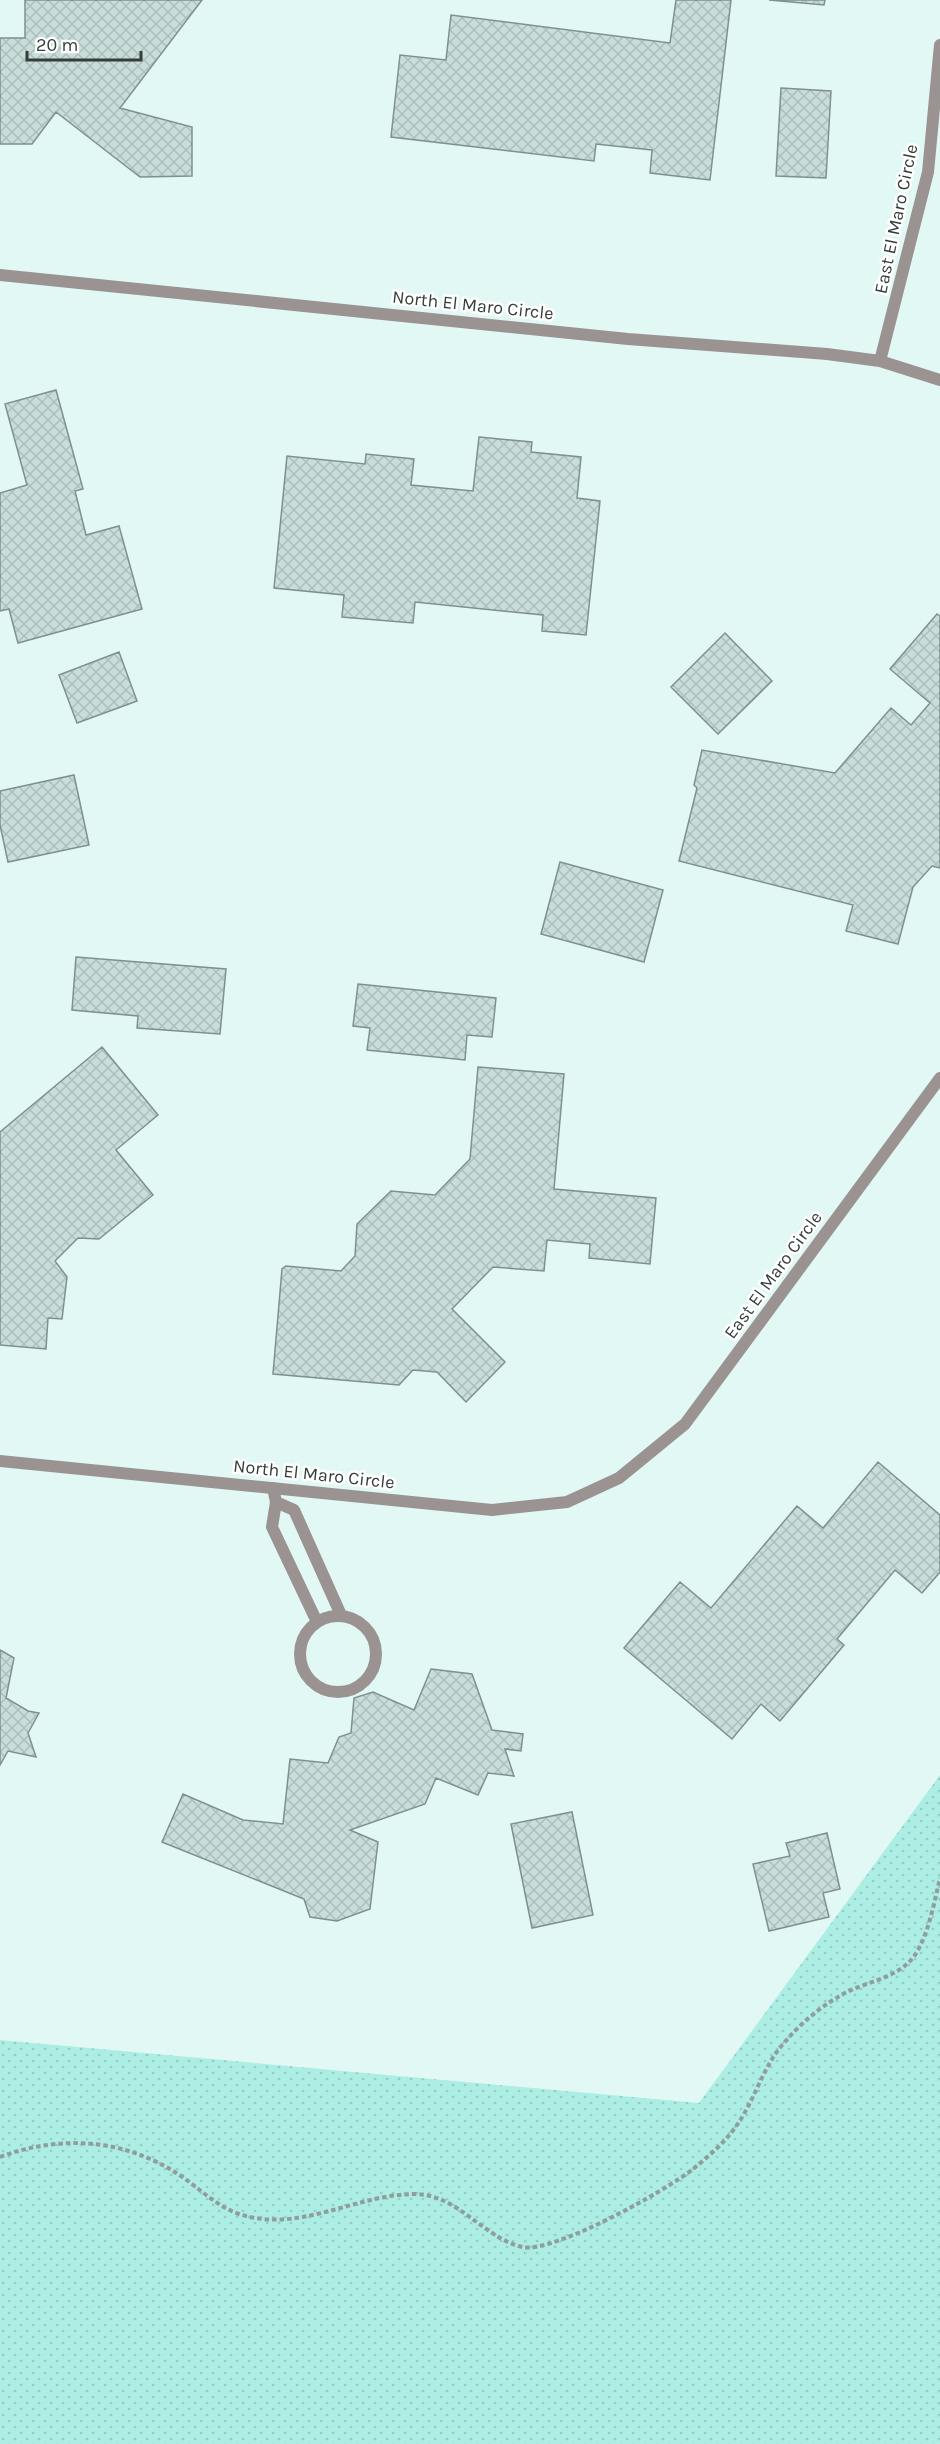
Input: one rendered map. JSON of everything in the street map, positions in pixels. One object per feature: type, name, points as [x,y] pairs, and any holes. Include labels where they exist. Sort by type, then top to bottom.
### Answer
[{"type":"street","name":"East El Maro Circle","points":[[880,361],[927,172],[940,45]]},
{"type":"street","name":"North El Maro Circle","points":[[0,275],[628,339],[827,354],[880,361],[939,376]]},
{"type":"street","name":"East El Maro Circle","points":[[619,1478],[686,1424],[940,1078]]},
{"type":"street","name":"North El Maro Circle","points":[[0,1461],[492,1510],[567,1502],[619,1478]]},
{"type":"street","points":[[273,1488],[276,1502],[272,1527],[317,1622]]},
{"type":"street","points":[[276,1502],[294,1510],[341,1615]]},
{"type":"street","points":[[341,1615],[353,1618],[364,1625],[376,1647],[372,1671],[354,1689],[329,1691],[317,1686],[308,1678],[300,1654],[302,1641],[317,1622],[328,1616],[341,1615]]},
{"type":"path","points":[[0,2157],[52,2142],[126,2149],[164,2166],[236,2213],[259,2219],[284,2220],[315,2216],[384,2198],[415,2194],[446,2200],[501,2237],[523,2247],[541,2246],[606,2220],[667,2188],[716,2150],[751,2104],[780,2048],[800,2025],[842,1995],[903,1968],[915,1954],[924,1933],[940,1878]]},
{"type":"green space","points":[[940,1775],[940,2444],[0,2444],[0,2040],[699,2103]]},
{"type":"building","points":[[25,0],[202,0],[120,108],[192,127],[192,176],[140,177],[56,112],[32,144],[0,144],[0,38],[25,38]]},
{"type":"building","points":[[676,0],[731,0],[710,180],[650,173],[652,150],[596,144],[594,161],[391,137],[400,55],[446,60],[451,15],[670,43]]},
{"type":"building","points":[[769,0],[825,0],[824,5]]},
{"type":"building","points":[[781,88],[831,91],[826,178],[776,176]]},
{"type":"building","points":[[56,390],[83,489],[75,491],[86,535],[119,526],[142,609],[18,643],[9,609],[0,611],[0,493],[27,485],[5,404]]},
{"type":"building","points":[[479,437],[532,442],[531,452],[581,457],[577,498],[600,501],[586,635],[542,631],[543,615],[415,602],[413,623],[342,617],[344,595],[274,588],[287,456],[365,464],[366,454],[414,459],[411,485],[473,491]]},
{"type":"building","points":[[937,614],[940,616],[940,868],[932,866],[913,887],[898,944],[846,931],[853,905],[679,861],[697,788],[694,785],[702,750],[835,773],[891,708],[911,725],[930,703],[890,669]]},
{"type":"building","points":[[725,633],[772,681],[718,734],[671,687]]},
{"type":"building","points":[[119,652],[137,701],[77,723],[59,675]]},
{"type":"building","points":[[74,775],[89,845],[8,862],[0,825],[0,791]]},
{"type":"building","points":[[560,862],[663,890],[644,962],[541,934]]},
{"type":"building","points":[[76,957],[226,969],[220,1034],[137,1028],[138,1016],[72,1010]]},
{"type":"building","points":[[358,984],[496,998],[492,1037],[467,1035],[465,1060],[367,1050],[370,1028],[353,1026]]},
{"type":"building","points":[[102,1047],[158,1115],[116,1150],[153,1195],[99,1239],[78,1238],[55,1261],[67,1277],[62,1319],[48,1318],[46,1349],[0,1345],[0,1132]]},
{"type":"building","points":[[478,1067],[564,1074],[554,1189],[656,1198],[650,1264],[589,1258],[590,1244],[547,1240],[544,1271],[493,1267],[452,1309],[505,1362],[466,1402],[437,1372],[413,1370],[399,1385],[273,1374],[282,1269],[286,1266],[341,1271],[355,1256],[357,1224],[391,1191],[435,1195],[470,1159]]},
{"type":"building","points":[[878,1462],[940,1515],[940,1572],[922,1593],[895,1570],[837,1639],[844,1645],[780,1721],[761,1704],[732,1739],[624,1648],[680,1582],[711,1608],[797,1506],[823,1528]]},
{"type":"building","points":[[0,1650],[14,1658],[6,1698],[28,1711],[39,1713],[28,1733],[36,1757],[8,1751],[0,1765]]},
{"type":"building","points":[[431,1669],[472,1674],[492,1730],[523,1734],[521,1751],[505,1749],[514,1776],[488,1773],[478,1795],[436,1778],[425,1804],[350,1830],[378,1842],[370,1909],[337,1921],[310,1917],[304,1899],[162,1842],[183,1794],[243,1820],[283,1824],[290,1759],[328,1763],[339,1737],[351,1733],[354,1698],[373,1692],[414,1710]]},
{"type":"building","points":[[572,1812],[593,1915],[532,1928],[511,1824]]},
{"type":"building","points":[[827,1833],[840,1889],[823,1893],[829,1917],[769,1931],[753,1864],[790,1856],[786,1843]]}]
